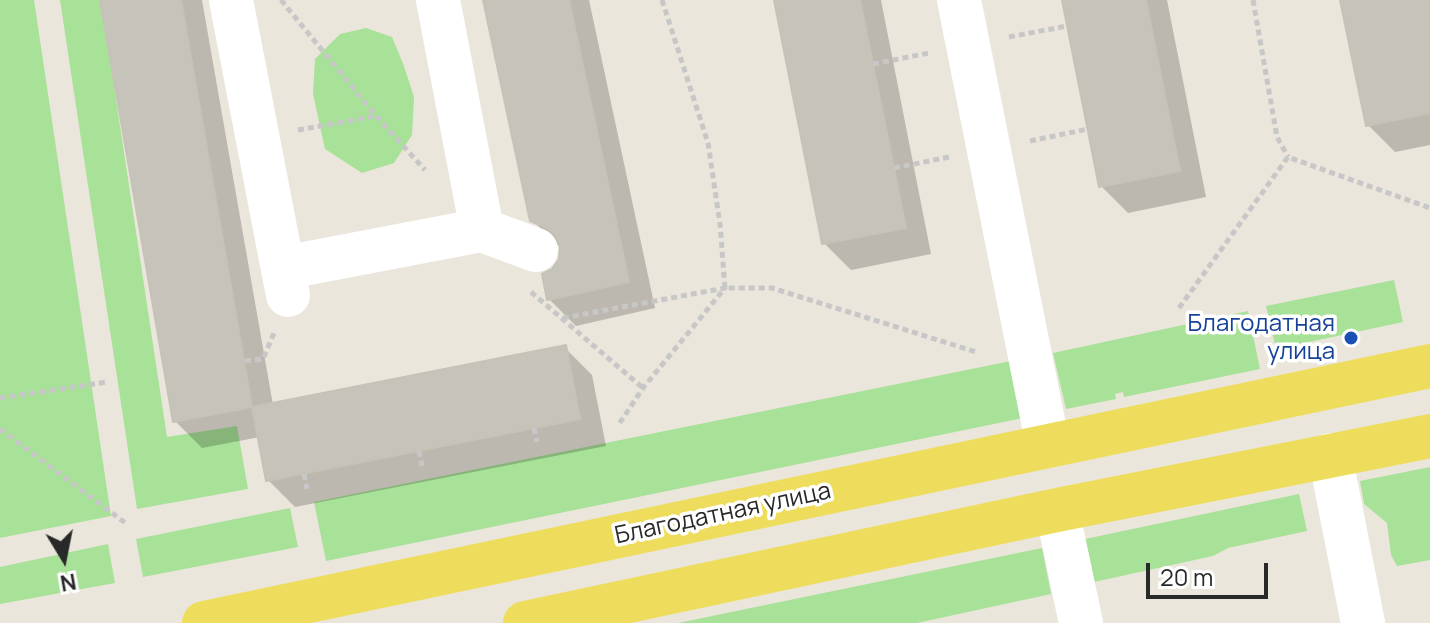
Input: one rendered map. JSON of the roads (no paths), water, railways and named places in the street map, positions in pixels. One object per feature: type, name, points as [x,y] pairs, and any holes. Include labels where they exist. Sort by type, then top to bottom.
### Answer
[{"type":"main road","name":"Благодатная улица","points":[[204,623],[1430,366]]},
{"type":"main road","points":[[525,623],[1057,510],[1430,436]]},
{"type":"lane","points":[[231,0],[286,281],[482,230],[536,250]]},
{"type":"lane","points":[[438,0],[482,230]]},
{"type":"lane","points":[[959,0],[1048,446]]},
{"type":"lane","points":[[1330,455],[1363,623]]},
{"type":"lane","points":[[1057,510],[1081,623]]},
{"type":"place","name":"Благодатная улица","points":[[1351,338]]}]
